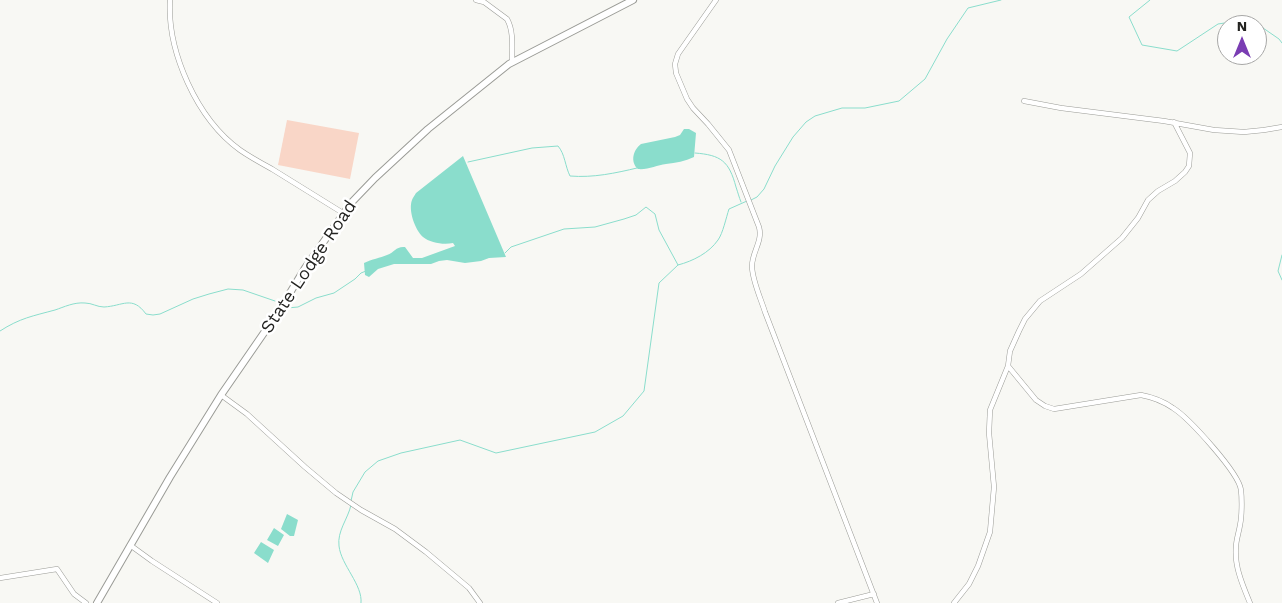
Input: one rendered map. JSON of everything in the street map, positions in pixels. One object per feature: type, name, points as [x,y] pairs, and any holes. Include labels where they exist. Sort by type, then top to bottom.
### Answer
[{"type":"street","points":[[170,0],[169,12],[177,58],[191,91],[207,116],[224,136],[239,149],[343,213]]},
{"type":"street","points":[[476,0],[484,2],[509,22],[512,41],[512,62]]},
{"type":"street","name":"State Lodge Road","points":[[97,603],[170,477],[305,268],[351,203],[428,129],[512,62],[633,0]]},
{"type":"street","points":[[716,0],[678,54],[675,64],[677,77],[693,108],[729,150],[747,196],[760,232],[752,263],[752,272],[877,603]]},
{"type":"street","points":[[1024,101],[1061,108],[1174,122],[1207,129],[1230,131],[1264,130],[1282,127]]},
{"type":"street","points":[[954,603],[969,584],[978,566],[990,532],[994,487],[989,433],[990,410],[1008,366],[1010,351],[1019,330],[1032,309],[1045,297],[1081,274],[1122,238],[1138,218],[1148,200],[1185,172],[1189,166],[1190,153],[1174,122]]},
{"type":"street","points":[[1008,366],[1036,400],[1045,406],[1054,409],[1141,395],[1174,408],[1203,436],[1235,476],[1241,489],[1240,522],[1235,557],[1250,603]]},
{"type":"street","points":[[222,396],[247,414],[336,493],[395,529],[426,552],[469,588],[480,603]]},
{"type":"street","points":[[130,544],[152,561],[217,603]]},
{"type":"street","points":[[0,578],[57,569],[74,594],[86,603]]},
{"type":"street","points":[[838,603],[874,594]]},
{"type":"shaded area","points":[[287,120],[359,133],[350,179],[278,165]]},
{"type":"shaded area","points":[[684,129],[689,129],[696,133],[694,157],[680,162],[638,169],[633,160],[636,149],[641,144],[675,137],[680,135]]},
{"type":"shaded area","points":[[463,156],[506,257],[465,263],[447,260],[431,264],[394,264],[378,269],[369,277],[365,275],[364,263],[387,255],[400,247],[405,247],[413,258],[422,258],[455,246],[453,243],[437,243],[423,237],[417,230],[413,220],[411,204],[416,193]]},
{"type":"shaded area","points":[[287,514],[298,520],[294,536],[290,536],[281,529]]},
{"type":"shaded area","points":[[274,528],[284,535],[278,546],[267,540]]},
{"type":"shaded area","points":[[261,542],[274,550],[268,563],[254,553]]},
{"type":"waterway","points":[[751,200],[757,197],[764,189],[775,166],[793,137],[806,122],[815,116],[842,108],[865,108],[899,101],[925,79],[947,39],[968,8],[1001,0]]},
{"type":"waterway","points":[[1150,0],[1129,17],[1142,45],[1177,51],[1218,24],[1250,19],[1282,43]]},
{"type":"waterway","points":[[468,162],[532,148],[558,146],[570,176],[596,176],[637,168]]},
{"type":"waterway","points":[[695,153],[718,158],[727,165],[741,202]]},
{"type":"waterway","points":[[505,253],[511,247],[564,229],[595,227],[624,219],[636,215],[646,207],[655,214],[659,230],[678,265],[695,259],[710,249],[720,237],[729,209],[747,201]]},
{"type":"waterway","points":[[1282,255],[1278,271],[1282,280]]},
{"type":"waterway","points":[[351,501],[353,492],[365,472],[378,461],[401,453],[460,440],[496,453],[595,432],[623,416],[644,391],[659,283],[678,265]]},
{"type":"waterway","points":[[287,308],[298,307],[316,298],[334,293],[366,271]]},
{"type":"waterway","points":[[0,331],[27,318],[77,303],[88,303],[104,307],[132,303],[141,308],[146,314],[153,315],[160,314],[193,299],[228,289],[243,290],[275,301]]},
{"type":"waterway","points":[[351,505],[341,530],[339,546],[359,589],[361,603]]}]
